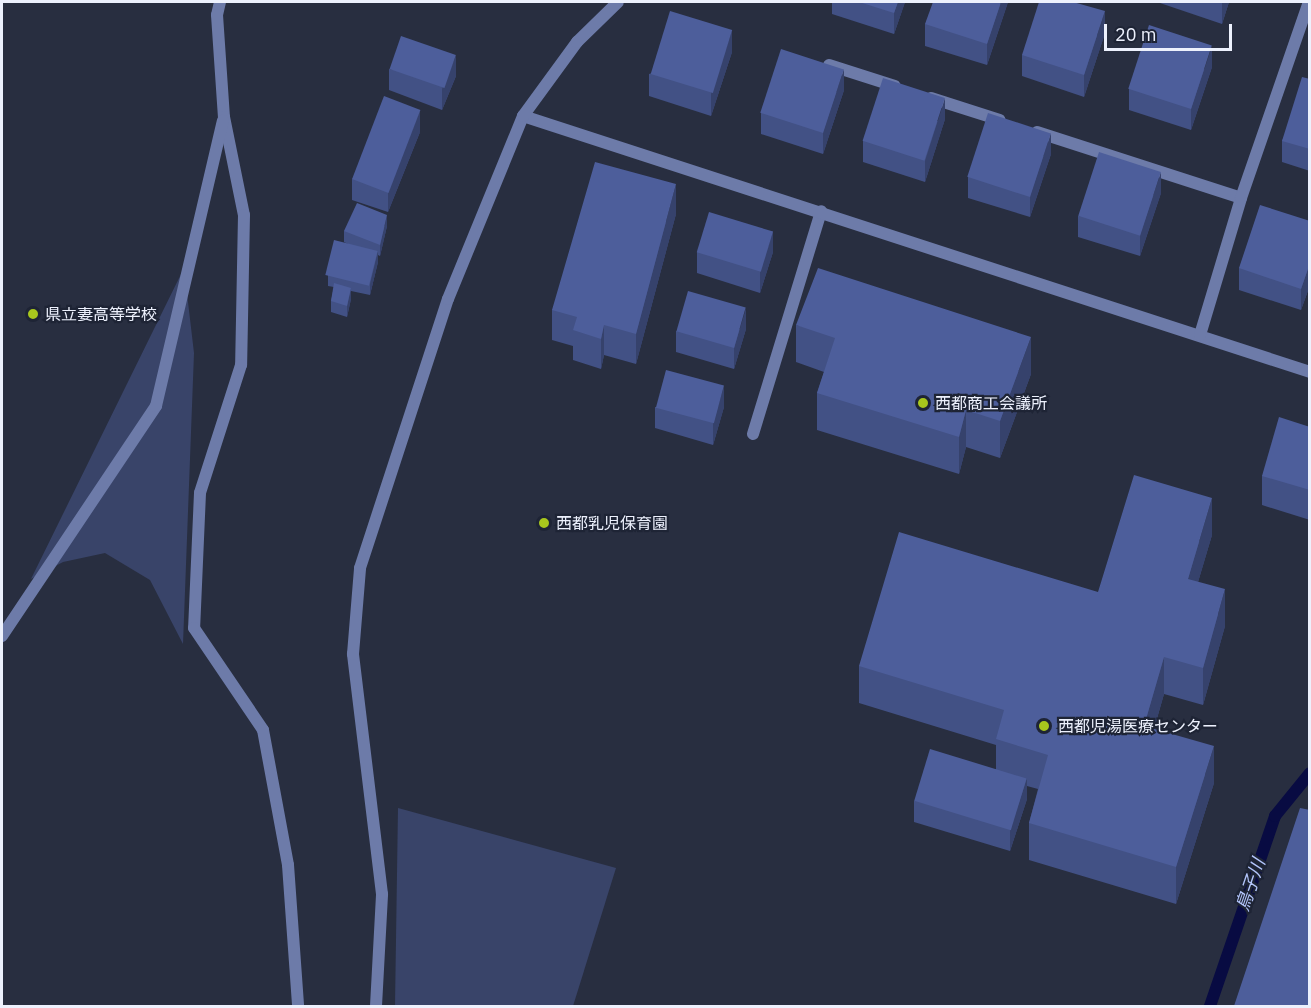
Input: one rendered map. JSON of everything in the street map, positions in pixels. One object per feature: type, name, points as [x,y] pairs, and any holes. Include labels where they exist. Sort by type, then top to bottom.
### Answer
[{"type":"street","points":[[219,2],[217,15],[224,117],[244,215],[242,366],[200,493],[194,628],[263,730],[288,865],[298,1006]]},
{"type":"street","points":[[376,1006],[382,894],[353,654],[360,568],[448,299],[523,116],[577,42],[618,2]]},
{"type":"street","points":[[1200,335],[1241,198],[1309,2]]},
{"type":"street","points":[[822,62],[1241,198]]},
{"type":"street","points":[[523,116],[821,211],[1310,372]]},
{"type":"street","points":[[2,636],[156,406],[224,117]]},
{"type":"street","points":[[753,434],[821,211]]},
{"type":"shaded area","points":[[184,268],[194,353],[183,644],[150,580],[105,553],[63,562],[31,579]]},
{"type":"shaded area","points":[[398,808],[616,868],[573,1006],[395,1006]]},
{"type":"building","points":[[859,2],[898,2],[894,13]]},
{"type":"building","points":[[933,2],[1001,2],[987,44],[925,24]]},
{"type":"building","points":[[1039,2],[1073,2],[1105,11],[1084,75],[1022,55]]},
{"type":"building","points":[[670,11],[732,30],[713,93],[651,74]]},
{"type":"building","points":[[1149,25],[1212,45],[1191,109],[1128,89]]},
{"type":"building","points":[[401,36],[456,55],[444,88],[390,69]]},
{"type":"building","points":[[781,49],[844,69],[823,133],[760,113]]},
{"type":"building","points":[[1302,77],[1310,79],[1310,149],[1282,141]]},
{"type":"building","points":[[883,78],[945,98],[924,161],[863,141]]},
{"type":"building","points":[[384,96],[420,110],[389,193],[352,179]]},
{"type":"building","points":[[988,113],[1051,133],[1030,197],[967,177]]},
{"type":"building","points":[[1099,152],[1161,172],[1140,236],[1078,216]]},
{"type":"building","points":[[595,162],[676,184],[636,334],[604,325],[601,339],[573,330],[577,317],[552,310]]},
{"type":"building","points":[[357,203],[387,215],[380,245],[344,231]]},
{"type":"building","points":[[1260,205],[1310,221],[1310,263],[1301,289],[1239,268]]},
{"type":"building","points":[[709,212],[773,232],[761,272],[697,252]]},
{"type":"building","points":[[334,240],[378,251],[369,286],[325,275]]},
{"type":"building","name":"西都商工会議所","points":[[818,268],[1031,337],[1000,421],[966,410],[959,437],[817,393],[835,338],[796,325]]},
{"type":"building","points":[[334,283],[351,288],[347,306],[331,301]]},
{"type":"building","points":[[688,291],[746,308],[734,348],[676,331]]},
{"type":"building","points":[[666,370],[724,386],[714,423],[656,408]]},
{"type":"building","points":[[1279,417],[1310,427],[1310,490],[1262,476]]},
{"type":"building","name":"西都児湯医療センター","points":[[1134,475],[1212,498],[1188,579],[1225,589],[1203,668],[1164,657],[1144,726],[1214,746],[1176,867],[1029,823],[1048,755],[996,739],[1004,710],[859,666],[899,532],[1098,592]]},
{"type":"building","points":[[930,749],[1027,779],[1011,830],[914,801]]},
{"type":"building","points":[[1300,808],[1310,810],[1310,1006],[1234,1006]]},
{"type":"waterway","name":"鳥子川","points":[[1210,1006],[1275,816],[1310,773]]},
{"type":"place","name":"県立妻高等学校","points":[[33,314]]},
{"type":"place","name":"西都商工会議所","points":[[923,403]]},
{"type":"place","name":"西都乳児保育園","points":[[544,523]]},
{"type":"place","name":"西都児湯医療センター","points":[[1044,726]]}]
